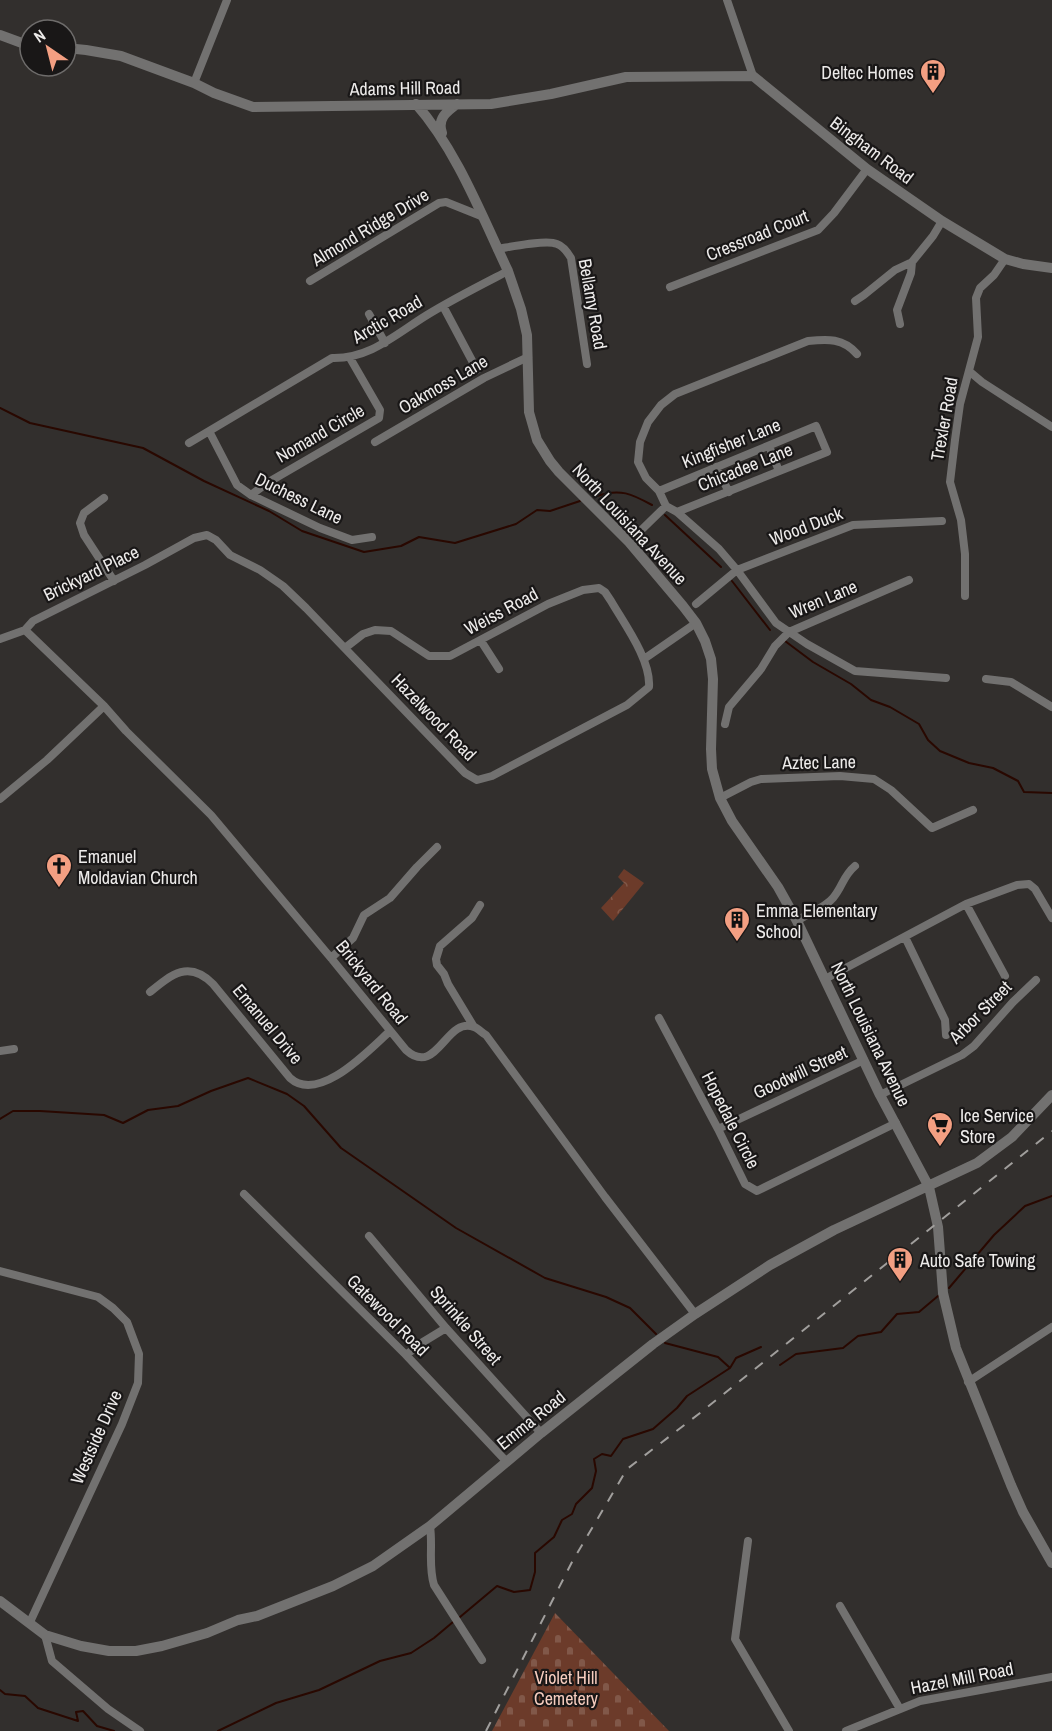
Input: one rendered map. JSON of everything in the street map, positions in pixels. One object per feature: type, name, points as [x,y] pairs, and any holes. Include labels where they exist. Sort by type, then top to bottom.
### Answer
[{"type":"street","points":[[194,84],[227,0]]},
{"type":"street","points":[[727,0],[753,76]]},
{"type":"street","points":[[0,35],[18,42]]},
{"type":"street","name":"Adams Hill Road","points":[[78,49],[121,56],[253,107],[491,104],[552,94],[626,77],[753,76]]},
{"type":"street","name":"Bingham Road","points":[[753,76],[867,169],[942,221],[1005,259],[1052,268]]},
{"type":"street","name":"North Louisiana Avenue","points":[[416,104],[444,142],[508,271],[527,335],[529,412],[541,449],[559,472],[629,542],[696,623],[705,641],[711,659],[713,679],[712,769],[720,798],[732,821],[778,887],[797,921],[880,1095],[929,1186],[938,1223],[940,1271],[947,1314],[956,1348],[1019,1503],[1052,1563]]},
{"type":"street","points":[[444,142],[440,123],[444,115],[457,104]]},
{"type":"street","name":"Cressroad Court","points":[[670,287],[818,230],[834,213],[867,169]]},
{"type":"street","name":"Almond Ridge Drive","points":[[310,281],[439,203],[446,202],[481,216]]},
{"type":"street","points":[[855,301],[895,270],[912,262],[942,221]]},
{"type":"street","name":"Bellamy Road","points":[[497,249],[548,242],[557,244],[566,250],[571,258],[587,364]]},
{"type":"street","name":"Trexler Road","points":[[965,596],[965,554],[961,520],[950,482],[960,404],[978,337],[976,298],[980,288],[994,275],[1005,259]]},
{"type":"street","points":[[900,324],[897,310],[911,273],[912,262]]},
{"type":"street","name":"Arctic Road","points":[[189,443],[332,358],[350,358],[385,343],[442,306],[508,271]]},
{"type":"street","points":[[442,306],[477,370]]},
{"type":"street","points":[[369,314],[385,343]]},
{"type":"street","points":[[857,354],[850,346],[831,339],[808,341],[675,394],[661,405],[648,422],[640,442],[638,462],[646,478],[659,491],[666,506],[719,549],[776,623],[807,644],[855,671],[946,678]]},
{"type":"street","name":"Oakmoss Lane","points":[[375,442],[484,378],[528,357]]},
{"type":"street","name":"Nomand Circle","points":[[251,495],[267,483],[379,418],[380,410],[350,358]]},
{"type":"street","points":[[969,371],[982,382],[1052,427]]},
{"type":"street","name":"Kingfisher Lane","points":[[659,491],[816,426],[826,452]]},
{"type":"street","name":"Duchess Lane","points":[[209,431],[237,486],[320,528],[352,540],[372,537]]},
{"type":"street","points":[[770,446],[779,471]]},
{"type":"street","name":"Chicadee Lane","points":[[676,512],[826,452]]},
{"type":"street","points":[[716,467],[729,492]]},
{"type":"street","points":[[104,498],[84,513],[80,523],[84,535],[114,581]]},
{"type":"street","points":[[629,542],[666,506]]},
{"type":"street","name":"Wood Duck","points":[[696,604],[737,570],[853,525],[942,521]]},
{"type":"street","name":"Hazelwood Road","points":[[175,549],[194,538],[207,536],[216,540],[230,555],[260,570],[283,586],[465,773],[477,780],[492,776],[627,705],[649,687],[650,676],[644,659]]},
{"type":"street","name":"Brickyard Place","points":[[25,630],[33,621],[175,549]]},
{"type":"street","name":"Wren Lane","points":[[725,724],[729,707],[761,669],[775,646],[789,632],[909,580]]},
{"type":"street","name":"Weiss Road","points":[[345,648],[363,634],[375,630],[392,632],[429,656],[450,656],[548,604],[583,590],[598,588],[605,592],[611,601],[644,659]]},
{"type":"street","points":[[644,659],[696,623]]},
{"type":"street","points":[[0,639],[25,630]]},
{"type":"street","name":"Brickyard Road","points":[[25,630],[104,706],[211,815],[411,1055],[418,1058],[426,1057],[457,1029],[465,1026],[474,1027]]},
{"type":"street","points":[[481,640],[499,669]]},
{"type":"street","points":[[986,679],[1011,682],[1052,707]]},
{"type":"street","points":[[0,799],[47,760],[104,706]]},
{"type":"street","name":"Aztec Lane","points":[[720,798],[761,779],[861,777],[879,781],[932,828],[973,810]]},
{"type":"street","points":[[331,958],[353,938],[364,915],[390,898],[437,847]]},
{"type":"street","points":[[797,921],[832,900],[846,873],[855,866]]},
{"type":"street","points":[[825,979],[966,904],[1017,885],[1029,884],[1052,918]]},
{"type":"street","points":[[966,904],[1005,976]]},
{"type":"street","points":[[480,905],[472,918],[440,946],[436,958],[437,965],[474,1027],[486,1035],[605,1197],[695,1314]]},
{"type":"street","points":[[905,937],[945,1020],[946,1035]]},
{"type":"street","name":"Emanuel Drive","points":[[150,992],[179,973],[191,971],[203,976],[213,984],[290,1078],[301,1084],[315,1084],[337,1077],[390,1031]]},
{"type":"street","name":"Arbor Street","points":[[880,1095],[962,1056],[974,1047],[1013,1002],[1036,980]]},
{"type":"street","name":"Hopedale Circle","points":[[659,1018],[745,1184],[757,1191],[896,1123]]},
{"type":"street","points":[[0,1051],[14,1049]]},
{"type":"street","name":"Goodwill Street","points":[[718,1129],[864,1060]]},
{"type":"street","name":"Emma Road","points":[[0,1601],[45,1635],[81,1646],[109,1651],[136,1651],[207,1633],[333,1586],[373,1566],[430,1526],[541,1433],[653,1344],[695,1314],[770,1265],[834,1230],[977,1163],[1012,1137],[1052,1095]]},
{"type":"street","name":"Gatewood Road","points":[[244,1194],[406,1355],[506,1461]]},
{"type":"street","name":"Sprinkle Street","points":[[369,1236],[446,1328],[541,1433]]},
{"type":"street","name":"Westside Drive","points":[[0,1271],[98,1298],[113,1308],[127,1322],[139,1354],[138,1383],[122,1425],[30,1623]]},
{"type":"street","points":[[968,1382],[1052,1327]]},
{"type":"street","points":[[406,1355],[446,1328]]},
{"type":"street","points":[[430,1526],[432,1540],[430,1574],[434,1585],[482,1660]]},
{"type":"street","points":[[748,1541],[735,1639],[789,1731]]},
{"type":"street","points":[[840,1606],[900,1709]]},
{"type":"street","points":[[45,1635],[52,1661],[108,1708],[140,1731]]},
{"type":"street","name":"Hazel Mill Road","points":[[846,1731],[920,1701],[1052,1677]]},
{"type":"green space","points":[[624,869],[644,883],[613,921],[601,908],[624,883],[618,877]]},
{"type":"green space","name":"Violet Hill Cemetery","points":[[555,1613],[669,1731],[492,1731]]},
{"type":"waterway","points":[[0,408],[30,423],[143,448],[204,481],[269,511],[302,531],[364,552],[401,546],[419,537],[455,543],[516,524],[537,510],[550,511],[580,501]]},
{"type":"waterway","points":[[597,496],[612,492],[626,493],[652,505]]},
{"type":"waterway","points":[[665,515],[721,567]]},
{"type":"waterway","points":[[732,581],[770,630]]},
{"type":"waterway","points":[[785,641],[813,662],[851,684],[871,700],[890,707],[919,724],[928,740],[940,751],[969,763],[993,768],[1018,781],[1024,792],[1052,793]]},
{"type":"waterway","points":[[0,1119],[13,1111],[40,1111],[104,1115],[123,1123],[148,1110],[178,1106],[248,1078],[287,1094],[304,1106],[341,1148],[456,1228],[545,1278],[606,1297],[630,1308],[656,1334]]},
{"type":"waterway","points":[[949,1288],[994,1235],[1025,1206],[1052,1196]]},
{"type":"waterway","points":[[780,1365],[796,1354],[843,1348],[858,1336],[881,1332],[897,1314],[919,1312],[938,1296]]},
{"type":"waterway","points":[[665,1343],[718,1357],[729,1367]]},
{"type":"waterway","points":[[460,1617],[497,1586],[514,1592],[530,1590],[535,1572],[535,1553],[554,1537],[562,1520],[572,1514],[576,1504],[592,1488],[596,1471],[594,1459],[602,1454],[611,1456],[623,1439],[653,1429],[687,1396],[730,1368],[736,1358],[761,1347]]},
{"type":"waterway","points":[[218,1731],[276,1703],[319,1690],[380,1661],[411,1653],[453,1622]]},
{"type":"waterway","points":[[0,1690],[5,1694],[25,1696],[38,1708],[78,1721],[76,1712],[83,1711],[97,1726],[114,1731]]},
{"type":"railway","points":[[486,1731],[572,1562],[627,1469],[1052,1131]]},
{"type":"place","name":"Deltec Homes","points":[[933,95]]},
{"type":"place","name":"Emanuel Moldavian Church","points":[[59,889]]},
{"type":"place","name":"Emma Elementary School","points":[[737,943]]},
{"type":"place","name":"Ice Service Store","points":[[940,1148]]},
{"type":"place","name":"Auto Safe Towing","points":[[900,1283]]}]
